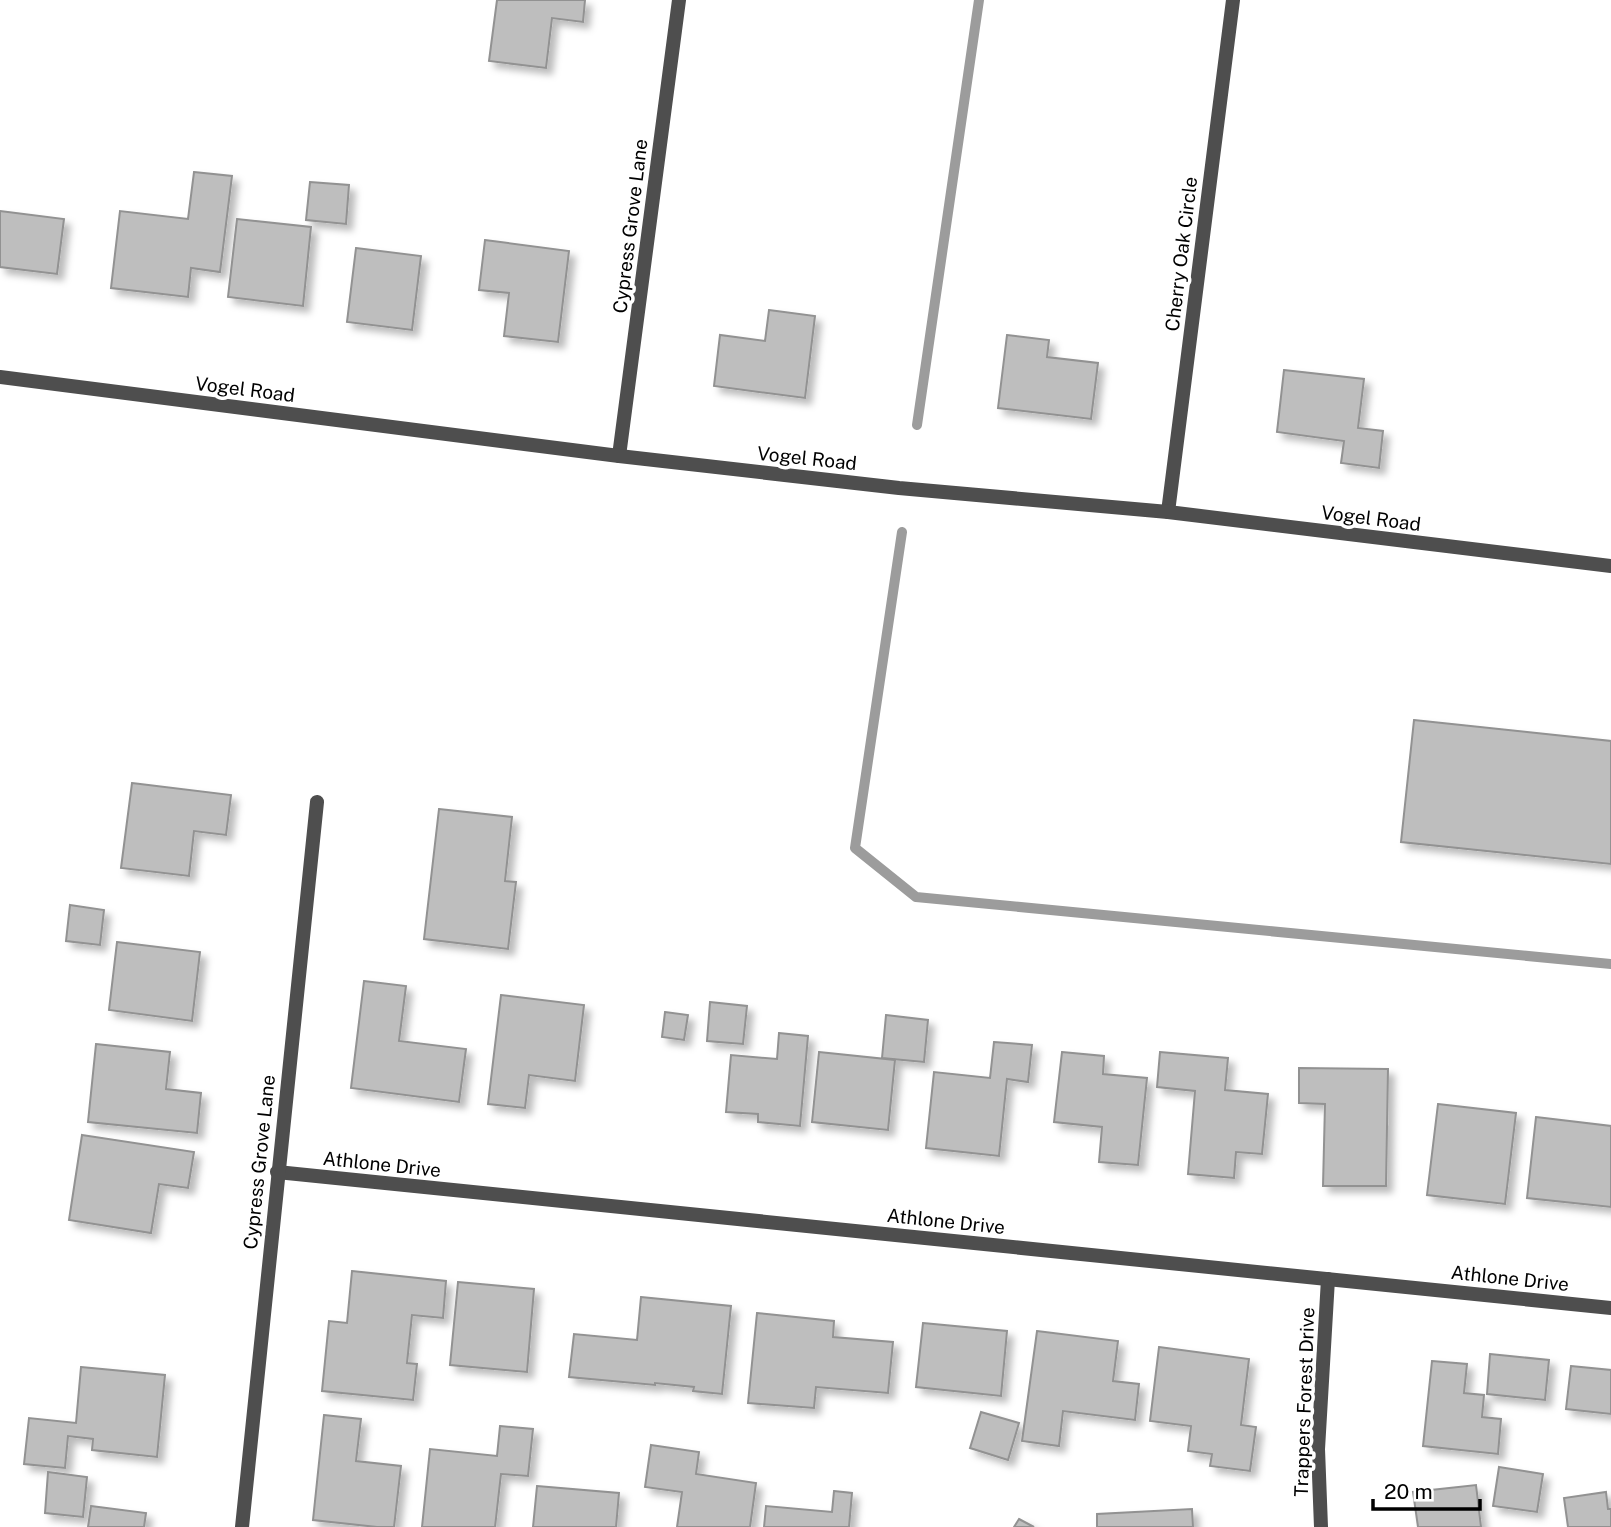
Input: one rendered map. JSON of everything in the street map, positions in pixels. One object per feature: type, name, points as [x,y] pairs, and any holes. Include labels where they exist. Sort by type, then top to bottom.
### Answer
[{"type":"street","name":"Cypress Grove Lane","points":[[620,456],[679,0]]},
{"type":"street","name":"Cherry Oak Circle","points":[[1168,512],[1233,0]]},
{"type":"street","name":"Vogel Road","points":[[0,377],[620,456],[899,488],[1168,512],[1611,566]]},
{"type":"street","name":"Cypress Grove Lane","points":[[242,1527],[317,802]]},
{"type":"street","name":"Athlone Drive","points":[[278,1172],[1611,1308]]},
{"type":"street","name":"Trappers Forest Drive","points":[[1321,1527],[1318,1449],[1328,1279]]},
{"type":"building","points":[[497,0],[585,0],[583,22],[552,18],[546,68],[489,61]]},
{"type":"building","points":[[194,172],[232,176],[220,272],[191,268],[188,297],[111,288],[120,211],[188,219]]},
{"type":"building","points":[[310,182],[349,185],[346,224],[306,220]]},
{"type":"building","points":[[0,211],[64,219],[57,274],[0,267]]},
{"type":"building","points":[[237,219],[311,227],[303,306],[228,297]]},
{"type":"building","points":[[485,240],[569,251],[558,342],[504,336],[509,293],[479,290]]},
{"type":"building","points":[[356,248],[421,256],[412,330],[347,322]]},
{"type":"building","points":[[769,310],[815,316],[805,398],[714,386],[720,335],[765,341]]},
{"type":"building","points":[[1007,335],[1049,340],[1047,357],[1098,363],[1091,419],[998,408]]},
{"type":"building","points":[[1284,370],[1364,379],[1358,428],[1383,431],[1379,468],[1341,463],[1344,441],[1277,432]]},
{"type":"building","points":[[1414,720],[1611,741],[1611,864],[1401,842]]},
{"type":"building","points":[[132,783],[231,795],[226,835],[194,831],[189,876],[121,868]]},
{"type":"building","points":[[439,809],[512,817],[505,881],[516,882],[508,949],[424,939]]},
{"type":"building","points":[[70,905],[104,910],[100,945],[66,941]]},
{"type":"building","points":[[117,942],[200,952],[192,1021],[109,1010]]},
{"type":"building","points":[[364,981],[406,986],[399,1041],[466,1049],[459,1102],[351,1088]]},
{"type":"building","points":[[501,995],[584,1005],[575,1081],[529,1075],[525,1108],[488,1104]]},
{"type":"building","points":[[710,1002],[747,1006],[743,1044],[707,1041]]},
{"type":"building","points":[[665,1012],[688,1015],[684,1040],[662,1037]]},
{"type":"building","points":[[886,1015],[928,1020],[924,1062],[882,1058]]},
{"type":"building","points":[[779,1033],[808,1036],[800,1126],[758,1122],[758,1114],[726,1112],[731,1055],[777,1059]]},
{"type":"building","points":[[994,1042],[1032,1045],[1028,1082],[1007,1079],[999,1156],[926,1148],[934,1072],[990,1078]]},
{"type":"building","points":[[96,1044],[170,1052],[166,1089],[201,1093],[197,1133],[88,1122]]},
{"type":"building","points":[[819,1052],[895,1060],[888,1130],[812,1122]]},
{"type":"building","points":[[1062,1052],[1104,1056],[1103,1074],[1147,1078],[1138,1165],[1099,1162],[1102,1127],[1054,1122]]},
{"type":"building","points":[[1160,1052],[1228,1058],[1225,1090],[1268,1094],[1262,1154],[1236,1152],[1234,1178],[1188,1174],[1195,1091],[1157,1087]]},
{"type":"building","points":[[1299,1068],[1388,1069],[1386,1186],[1323,1186],[1325,1104],[1299,1103]]},
{"type":"building","points":[[1438,1104],[1516,1113],[1505,1204],[1427,1195]]},
{"type":"building","points":[[1536,1117],[1611,1126],[1611,1207],[1527,1198]]},
{"type":"building","points":[[82,1135],[194,1152],[188,1188],[159,1184],[151,1233],[69,1220]]},
{"type":"building","points":[[352,1271],[446,1281],[443,1318],[412,1315],[407,1363],[417,1364],[413,1400],[322,1391],[329,1321],[347,1323]]},
{"type":"building","points":[[458,1282],[534,1289],[527,1372],[450,1365]]},
{"type":"building","points":[[641,1297],[731,1306],[722,1394],[693,1391],[694,1387],[569,1377],[574,1334],[637,1340]]},
{"type":"building","points":[[757,1313],[834,1321],[833,1337],[893,1342],[888,1393],[816,1387],[814,1408],[748,1403]]},
{"type":"building","points":[[923,1323],[1007,1331],[1001,1396],[916,1387]]},
{"type":"building","points":[[1037,1331],[1118,1341],[1113,1381],[1139,1384],[1135,1420],[1063,1411],[1059,1446],[1022,1441]]},
{"type":"building","points":[[1159,1347],[1249,1359],[1241,1425],[1256,1427],[1250,1471],[1210,1466],[1212,1454],[1188,1451],[1191,1426],[1150,1421]]},
{"type":"building","points":[[1490,1354],[1549,1360],[1545,1400],[1487,1394]]},
{"type":"building","points":[[1432,1361],[1467,1364],[1464,1393],[1484,1395],[1482,1417],[1501,1419],[1498,1454],[1423,1446]]},
{"type":"building","points":[[1571,1366],[1611,1370],[1611,1414],[1566,1409]]},
{"type":"building","points":[[81,1367],[165,1375],[157,1457],[92,1450],[93,1439],[68,1436],[65,1468],[24,1464],[29,1418],[76,1423]]},
{"type":"building","points":[[981,1412],[1019,1423],[1008,1460],[970,1448]]},
{"type":"building","points":[[324,1415],[361,1419],[356,1461],[401,1466],[394,1527],[313,1520]]},
{"type":"building","points":[[500,1426],[533,1429],[528,1476],[501,1474],[495,1527],[422,1527],[430,1449],[497,1456]]},
{"type":"building","points":[[651,1445],[699,1452],[696,1474],[756,1483],[750,1527],[677,1527],[682,1492],[645,1487]]},
{"type":"building","points":[[1499,1467],[1543,1474],[1537,1512],[1493,1506]]},
{"type":"building","points":[[48,1472],[87,1477],[83,1517],[45,1513]]},
{"type":"building","points":[[1476,1485],[1481,1527],[1418,1527],[1413,1492]]},
{"type":"building","points":[[537,1486],[619,1493],[616,1527],[533,1527]]},
{"type":"building","points":[[834,1491],[852,1493],[849,1527],[764,1527],[766,1506],[832,1512]]},
{"type":"building","points":[[1606,1492],[1608,1509],[1611,1509],[1611,1527],[1568,1527],[1564,1498]]},
{"type":"building","points":[[91,1506],[146,1513],[144,1527],[88,1527]]},
{"type":"building","points":[[1192,1509],[1193,1527],[1097,1527],[1097,1514]]},
{"type":"building","points":[[1019,1519],[1034,1527],[1014,1527]]},
{"type":"waterway","points":[[917,425],[979,0]]},
{"type":"waterway","points":[[902,532],[855,848],[916,897],[1611,964]]}]
